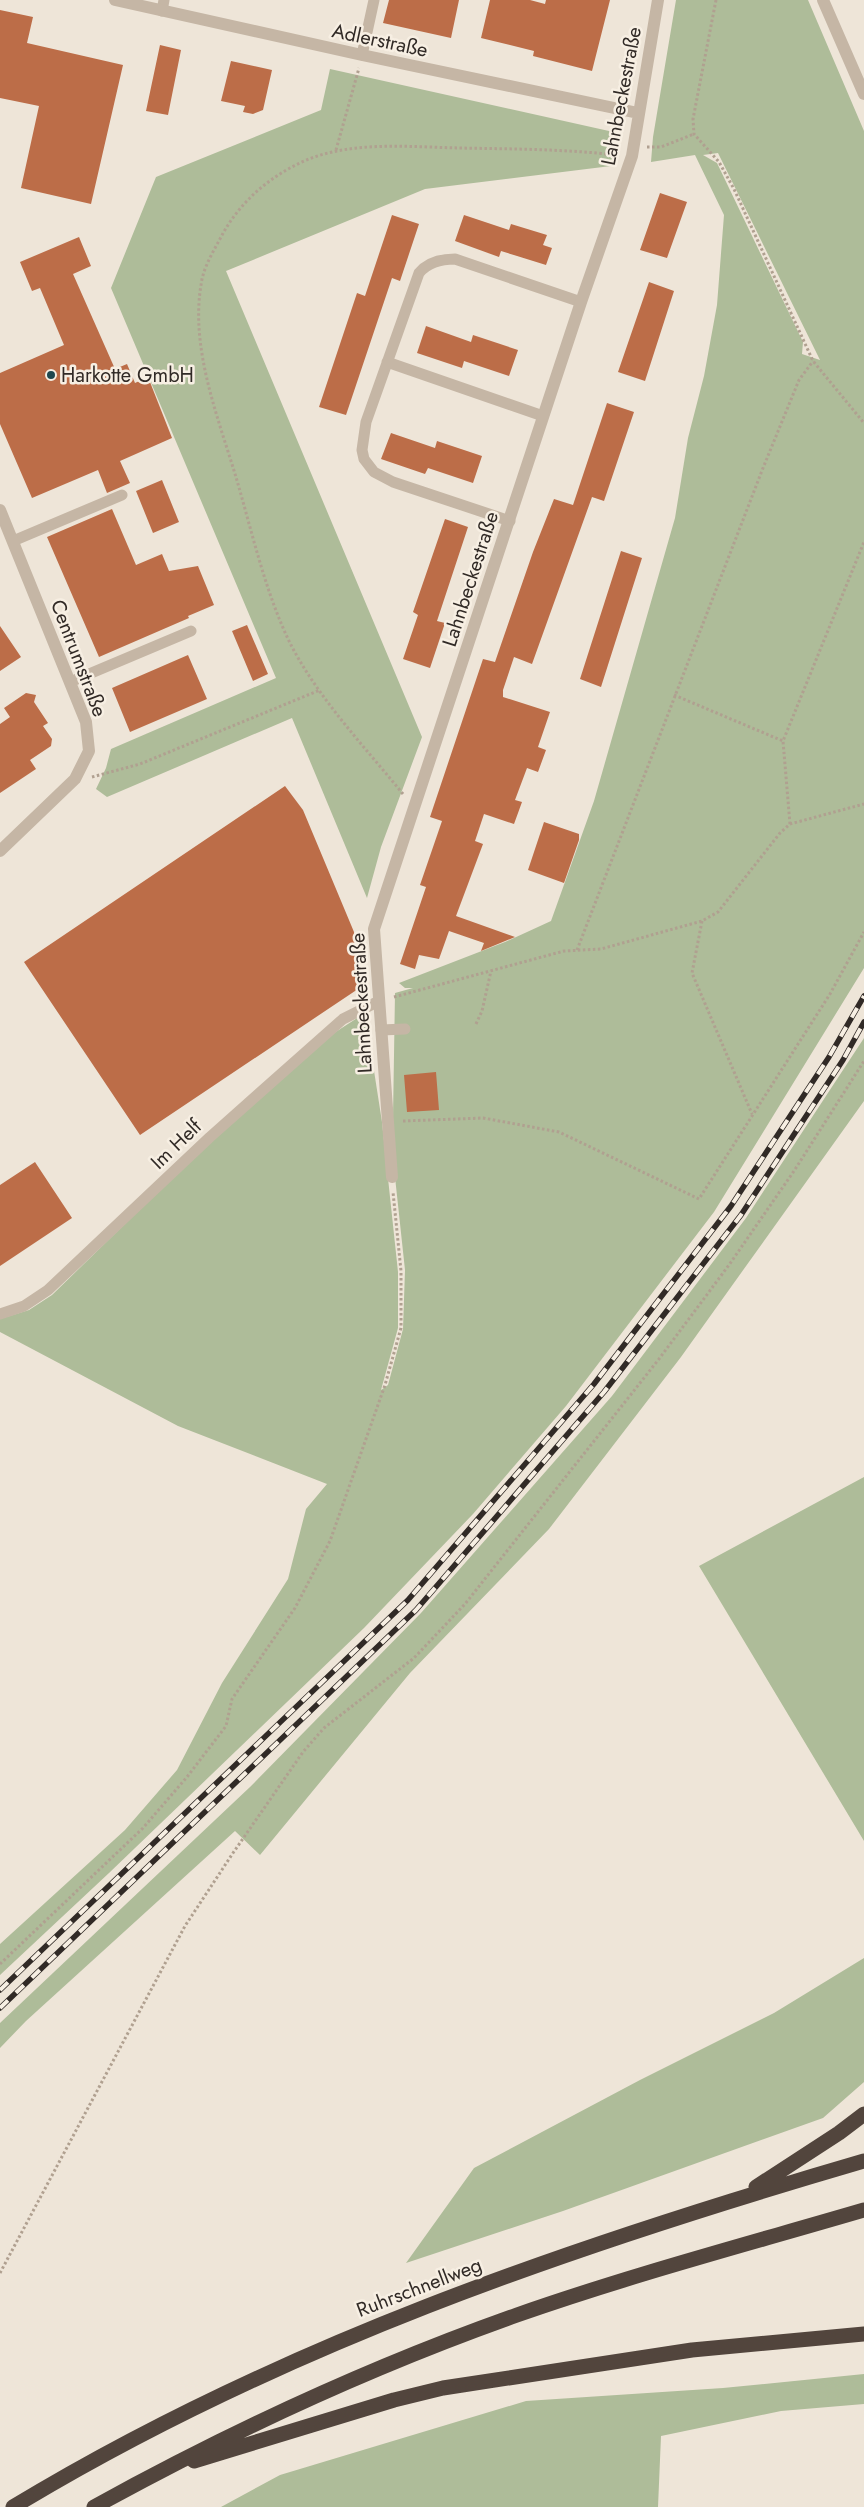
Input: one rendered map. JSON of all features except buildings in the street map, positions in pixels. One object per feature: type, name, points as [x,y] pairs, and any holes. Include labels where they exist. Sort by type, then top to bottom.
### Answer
[{"type":"highway","points":[[742,2197],[839,2133],[864,2114]]},
{"type":"highway","name":"Ruhrschnellweg","points":[[13,2507],[135,2438],[251,2380],[421,2306],[676,2216],[864,2161]]},
{"type":"highway","points":[[94,2507],[154,2473],[271,2414],[355,2377],[438,2344],[604,2286],[864,2210]]},
{"type":"highway","points":[[154,2473],[394,2400],[443,2388],[692,2350],[864,2334]]},
{"type":"street","name":"Adlerstraße","points":[[115,0],[163,5],[362,56],[638,113]]},
{"type":"street","name":"Lahnbeckestraße","points":[[392,1177],[374,929],[633,150],[658,0]]},
{"type":"street","points":[[823,0],[864,94]]},
{"type":"street","name":"Centrumstraße","points":[[0,510],[86,722],[89,751],[75,780],[0,851]]},
{"type":"lane","points":[[362,56],[374,0]]},
{"type":"lane","points":[[510,521],[393,482],[374,472],[364,459],[362,450],[366,422],[419,273],[436,261],[455,259],[581,302]]},
{"type":"lane","points":[[387,362],[543,416]]},
{"type":"lane","points":[[12,541],[122,495]]},
{"type":"lane","points":[[70,682],[191,631]]},
{"type":"lane","name":"Im Helf","points":[[0,1314],[24,1306],[48,1290],[97,1247],[210,1137],[343,1019],[379,1001]]},
{"type":"lane","points":[[381,1030],[405,1029]]},
{"type":"path","points":[[716,0],[693,119],[694,134],[719,162],[734,189],[813,360],[864,423]]},
{"type":"path","points":[[336,150],[362,56]]},
{"type":"path","points":[[414,808],[320,690],[291,643],[274,603],[208,382],[198,319],[201,284],[208,261],[227,225],[243,205],[266,183],[288,169],[336,150],[415,147],[633,150],[660,147],[694,134]]},
{"type":"path","points":[[577,950],[674,695],[799,380],[813,360]]},
{"type":"path","points":[[790,824],[783,741],[864,542]]},
{"type":"path","points":[[75,780],[105,775],[140,764],[320,690]]},
{"type":"path","points":[[674,695],[783,741]]},
{"type":"path","points":[[379,1001],[564,951],[601,949],[702,921],[718,912],[780,833],[790,824],[864,804]]},
{"type":"path","points":[[702,921],[692,972],[753,1115]]},
{"type":"path","points":[[387,1121],[483,1118],[559,1132],[699,1199],[830,994],[864,932]]},
{"type":"path","points":[[476,1024],[482,1011],[491,971]]},
{"type":"path","points":[[0,2273],[185,1926],[233,1852],[303,1752],[324,1728],[414,1658],[465,1604],[659,1359],[730,1265],[794,1171],[864,1061]]},
{"type":"path","points":[[0,1964],[143,1828],[187,1777],[226,1726],[232,1699],[295,1608],[330,1541],[385,1385],[401,1328],[400,1271],[392,1177]]},
{"type":"green space","points":[[676,0],[808,0],[864,131],[864,968],[714,1212],[566,1406],[473,1514],[364,1628],[0,1975],[0,1944],[125,1830],[177,1770],[222,1683],[288,1579],[306,1509],[327,1484],[178,1426],[0,1332],[0,1319],[29,1310],[52,1295],[209,1142],[317,1044],[365,1013],[382,1122],[398,1272],[398,1328],[381,1390],[388,1385],[403,1329],[405,1270],[395,1177],[393,1118],[395,993],[413,988],[405,988],[399,983],[505,942],[551,921],[594,801],[675,518],[688,438],[704,376],[717,305],[724,215],[695,155],[651,162],[653,137]],"holes":[[[718,153],[820,360],[802,354],[803,342],[717,163],[703,155]]]},
{"type":"green space","points":[[330,69],[609,131],[613,134],[616,142],[611,166],[425,189],[226,271],[422,737],[381,847],[367,898],[292,718],[107,797],[96,789],[106,768],[111,749],[276,678],[111,288],[156,177],[321,110]]},
{"type":"green space","points":[[864,1038],[864,1101],[681,1357],[549,1529],[410,1673],[260,1855],[235,1831],[26,2021],[0,2048],[0,2023],[250,1787],[421,1613],[612,1396],[746,1218]]},
{"type":"green space","points":[[864,1477],[864,1841],[699,1566]]},
{"type":"green space","points":[[864,1958],[864,2082],[823,2118],[563,2211],[406,2263],[474,2168],[640,2080],[774,2013]]},
{"type":"green space","points":[[864,2374],[864,2404],[781,2411],[661,2436],[658,2507],[221,2507],[280,2475],[526,2401],[723,2388]]},
{"type":"railway","points":[[0,1990],[408,1600],[594,1384],[731,1206],[829,1057],[864,996]]},
{"type":"railway","points":[[0,2008],[416,1610],[604,1392],[741,1215],[843,1060],[864,1022]]},
{"type":"place","name":"Harkotte GmbH","points":[[51,375]]}]
